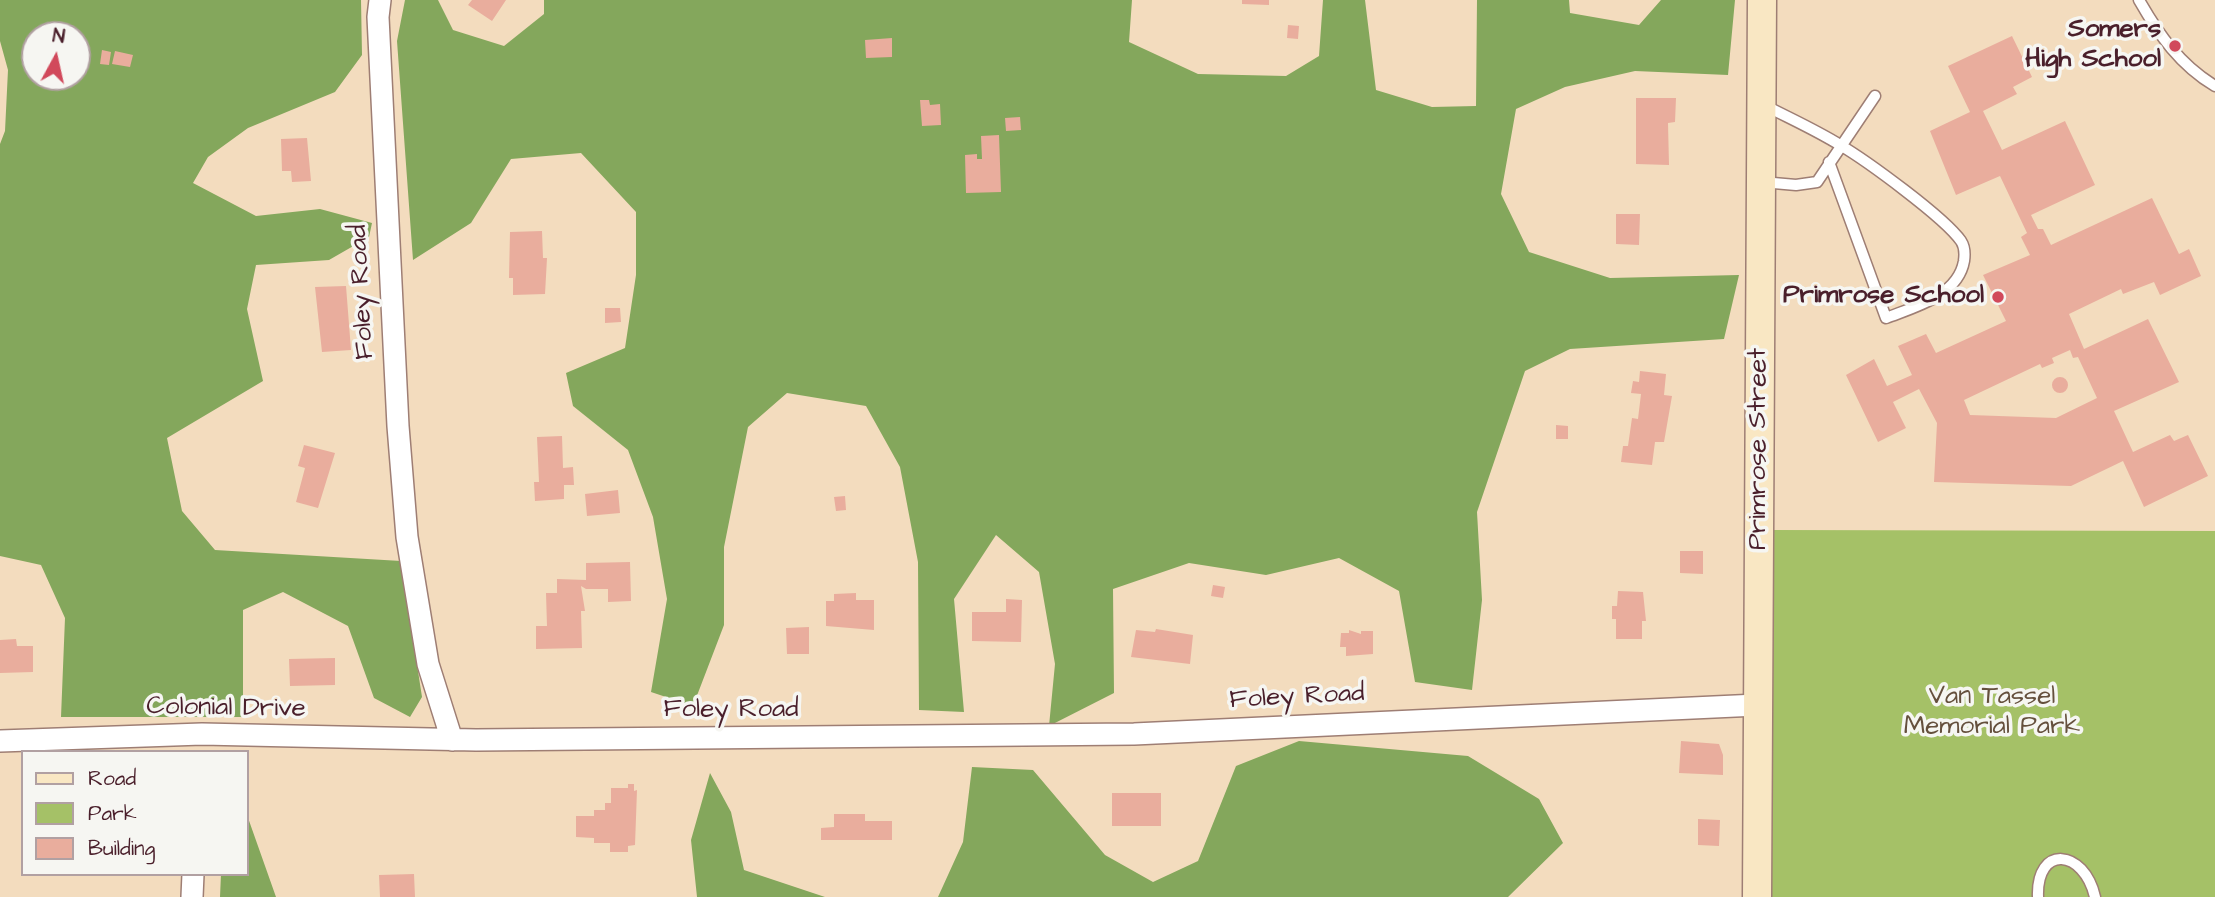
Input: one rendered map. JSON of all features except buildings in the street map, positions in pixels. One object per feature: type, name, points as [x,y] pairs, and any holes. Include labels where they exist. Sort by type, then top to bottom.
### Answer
[{"type":"main road","name":"Primrose Street","points":[[1757,897],[1762,0]]},
{"type":"street","name":"Foley Road","points":[[380,0],[378,17],[396,399],[407,537],[428,664],[452,740],[1134,734],[1757,705]]},
{"type":"street","name":"Colonial Drive","points":[[0,740],[201,743],[452,740]]},
{"type":"street","points":[[192,897],[193,876]]},
{"type":"lane","points":[[2139,0],[2162,40],[2195,74],[2215,86]]},
{"type":"lane","points":[[1761,182],[1796,185],[1817,182],[1875,96]]},
{"type":"lane","points":[[1761,103],[1841,145],[1948,225],[1963,243],[1964,264],[1956,279],[1937,297],[1886,318],[1829,162]]},
{"type":"lane","points":[[2039,897],[2042,872],[2054,860],[2064,859],[2075,862],[2085,871],[2095,897]]},
{"type":"green space","points":[[0,0],[361,0],[362,55],[335,92],[248,128],[208,157],[193,183],[256,216],[320,209],[372,223],[369,237],[329,260],[256,265],[247,309],[263,381],[167,438],[182,511],[215,550],[401,561],[422,697],[410,717],[374,698],[348,626],[283,592],[243,610],[243,717],[61,717],[65,618],[41,565],[0,556],[0,144],[5,131],[8,70],[0,41]]},
{"type":"green space","points":[[405,0],[438,0],[453,30],[504,46],[544,14],[544,0],[1132,0],[1129,42],[1198,74],[1286,76],[1319,56],[1323,0],[1365,0],[1376,90],[1432,107],[1476,106],[1477,0],[1569,0],[1570,13],[1639,25],[1661,0],[1735,0],[1728,75],[1635,71],[1565,87],[1516,109],[1501,194],[1529,252],[1610,278],[1739,275],[1724,339],[1570,349],[1525,371],[1477,512],[1482,600],[1472,690],[1415,682],[1399,591],[1339,558],[1266,575],[1189,563],[1113,589],[1114,693],[1049,726],[1055,664],[1039,572],[996,535],[954,599],[964,712],[919,710],[918,562],[900,467],[866,406],[787,393],[748,427],[724,547],[724,625],[693,706],[651,692],[667,599],[653,517],[628,450],[573,406],[566,373],[625,348],[636,275],[636,212],[581,153],[511,159],[471,223],[413,260],[397,41]]},
{"type":"green space","name":"Van Tassel Memorial Park","points":[[1772,530],[2215,531],[2215,897],[1768,897]]},
{"type":"green space","points":[[1299,741],[1468,756],[1539,799],[1563,843],[1508,897],[938,897],[963,842],[972,767],[1033,770],[1105,855],[1153,882],[1198,861],[1236,766]]},
{"type":"green space","points":[[710,773],[731,812],[744,870],[825,897],[697,897],[691,840]]},
{"type":"green space","points":[[248,818],[276,897],[220,897],[221,876],[248,876]]},
{"type":"place","name":"Somers High School","points":[[2175,46]]},
{"type":"place","name":"Primrose School","points":[[1998,297]]}]
